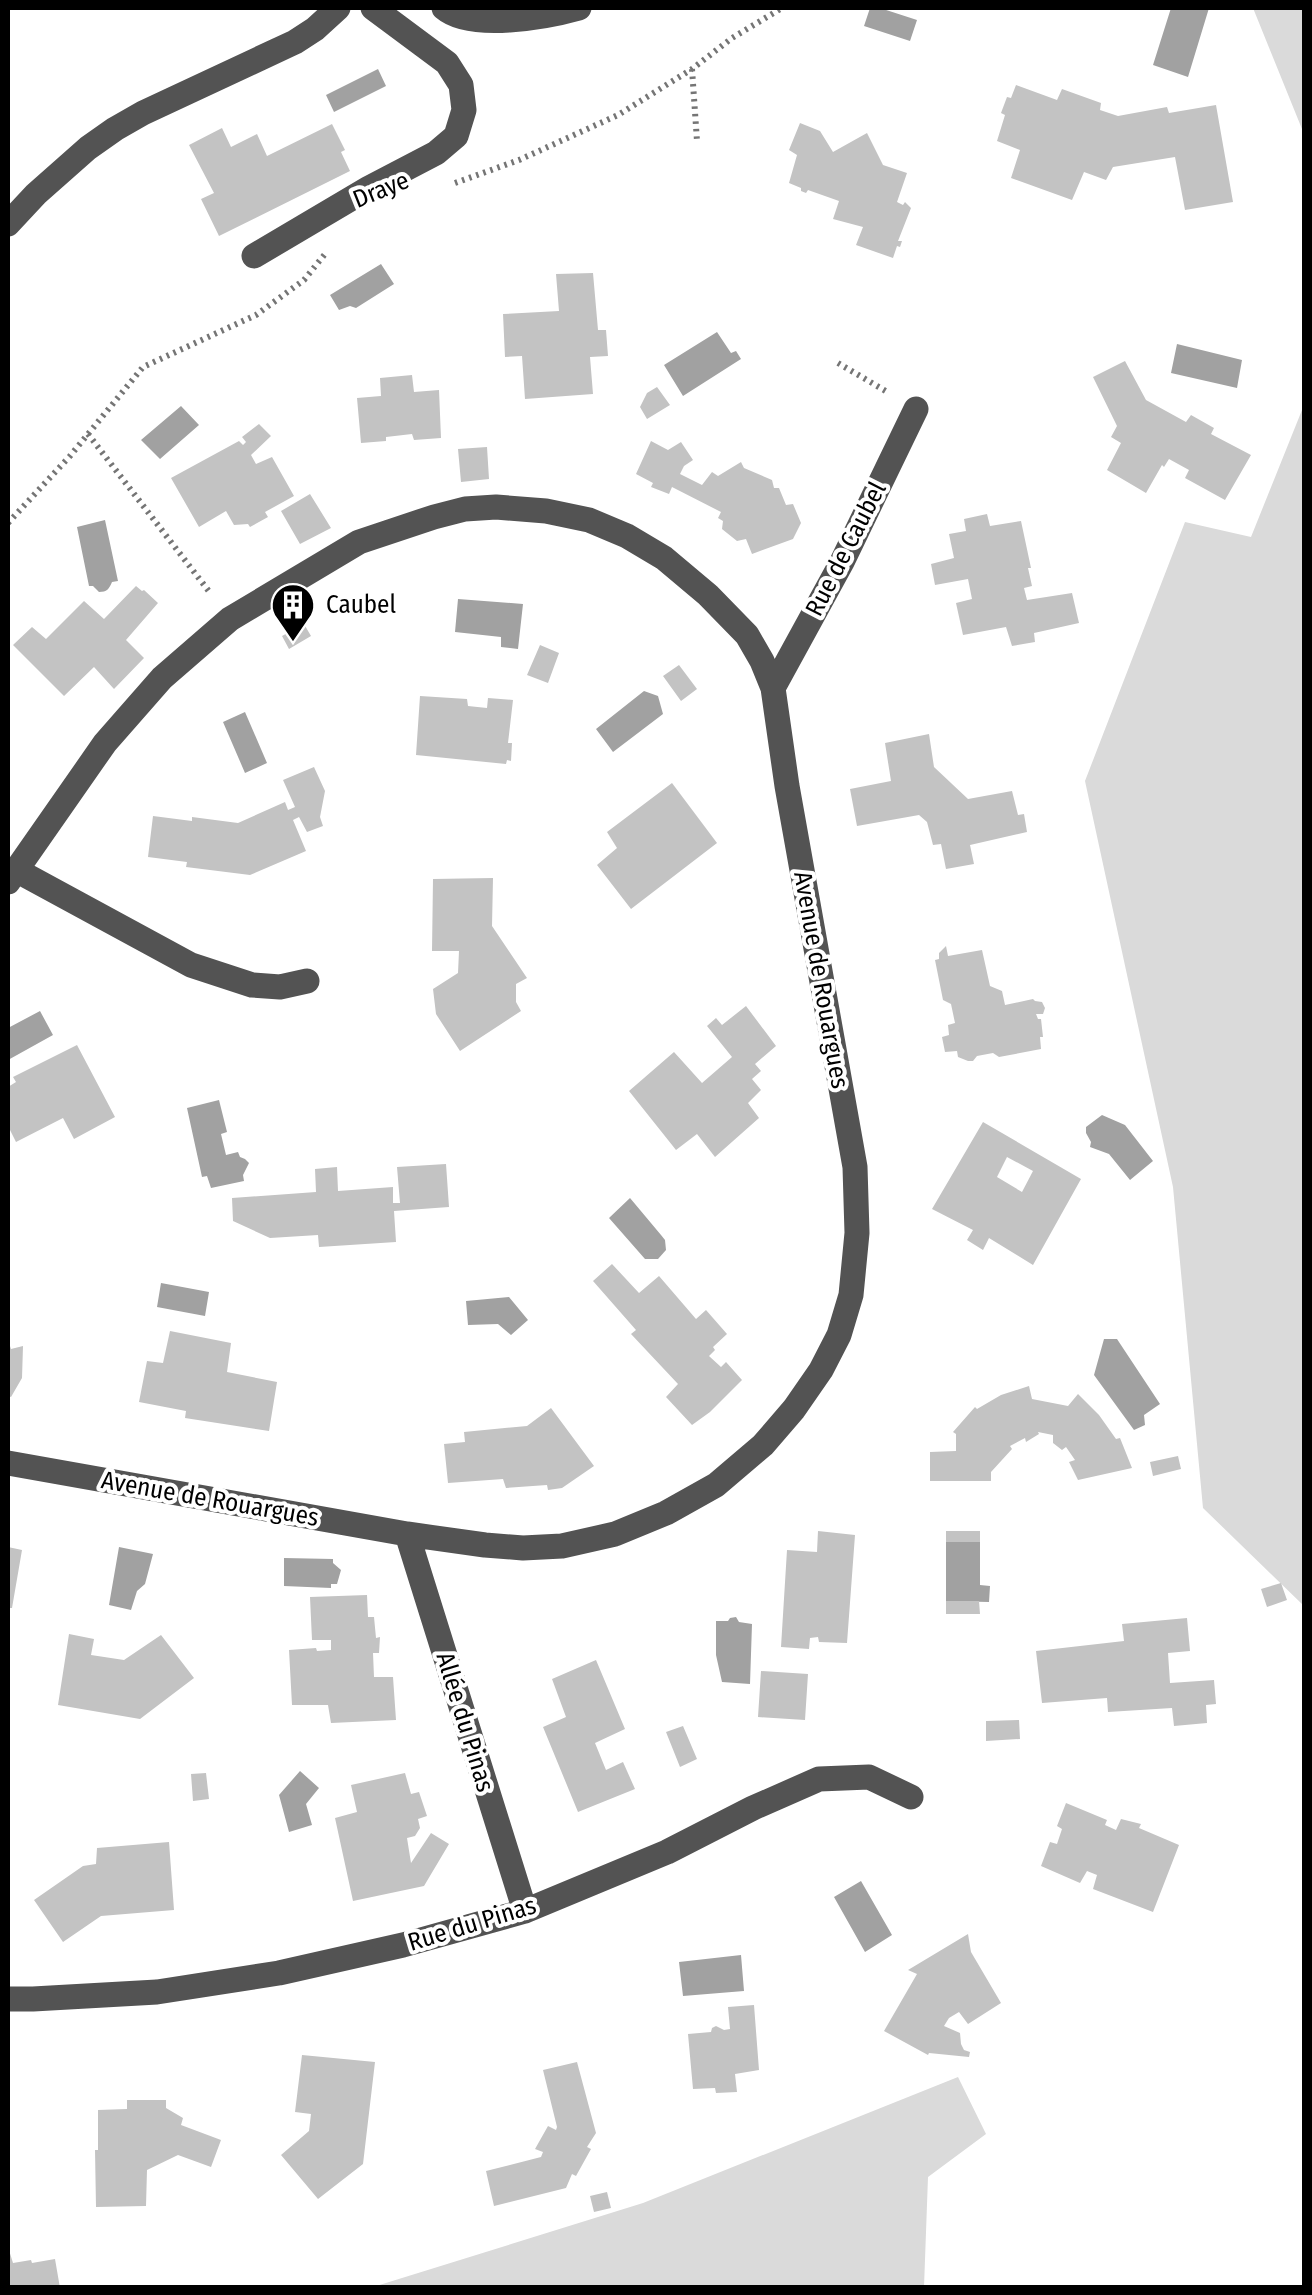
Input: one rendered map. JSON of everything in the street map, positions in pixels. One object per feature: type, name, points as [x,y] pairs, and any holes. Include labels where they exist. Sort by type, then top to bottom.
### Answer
[{"type":"street","points":[[8,224],[49,182],[115,129],[295,42],[338,8]]},
{"type":"street","points":[[254,256],[436,152],[456,136],[464,110],[461,84],[447,63],[372,8]]},
{"type":"street","points":[[444,8],[464,17],[505,20],[579,8]]},
{"type":"street","name":"Rue de Caubel","points":[[773,688],[842,562],[916,409]]},
{"type":"street","name":"Avenue de Rouargues","points":[[8,1463],[407,1534],[523,1548],[562,1546],[615,1534],[716,1486],[763,1446],[794,1409],[839,1335],[850,1296],[857,1233],[855,1166],[773,688],[747,636],[708,595],[664,558],[627,536],[589,520],[496,507],[465,509],[359,542],[230,619],[162,678],[105,744],[12,876]]},
{"type":"street","points":[[12,876],[191,965],[252,985],[280,987],[307,981]]},
{"type":"street","name":"Allée du Pinas","points":[[407,1534],[526,1910]]},
{"type":"street","name":"Rue du Pinas","points":[[8,1998],[157,1992],[279,1973],[403,1945],[526,1910],[667,1852],[818,1779],[869,1777],[911,1796]]},
{"type":"path","name":"Draye","points":[[445,187],[519,160],[618,116],[782,8]]},
{"type":"path","points":[[692,68],[697,141]]},
{"type":"path","points":[[8,523],[144,366],[256,315],[304,280],[328,250]]},
{"type":"path","points":[[838,363],[916,409]]},
{"type":"path","points":[[88,434],[230,619]]},
{"type":"shaded area","points":[[870,8],[917,20],[910,41],[864,26]]},
{"type":"shaded area","points":[[1171,8],[1209,8],[1188,77],[1153,65]]},
{"type":"shaded area","points":[[1253,8],[1304,8],[1304,134]]},
{"type":"shaded area","points":[[378,69],[386,86],[334,112],[326,95]]},
{"type":"shaded area","points":[[381,264],[394,284],[356,308],[339,310],[330,295]]},
{"type":"shaded area","points":[[717,332],[731,353],[736,351],[741,359],[683,396],[664,365]]},
{"type":"shaded area","points":[[1177,344],[1242,360],[1237,388],[1171,373]]},
{"type":"shaded area","points":[[1304,405],[1304,1606],[1203,1508],[1173,1187],[1085,781],[1185,522],[1251,537]]},
{"type":"shaded area","points":[[181,406],[199,425],[160,459],[141,440]]},
{"type":"shaded area","points":[[105,520],[118,581],[99,592],[89,586],[77,527]]},
{"type":"shaded area","points":[[458,599],[523,604],[518,649],[501,647],[501,637],[455,632]]},
{"type":"shaded area","points":[[644,691],[658,696],[663,714],[613,752],[596,729]]},
{"type":"shaded area","points":[[245,712],[267,763],[245,773],[223,722]]},
{"type":"shaded area","points":[[40,1011],[53,1035],[8,1060],[8,1028]]},
{"type":"shaded area","points":[[219,1100],[227,1132],[221,1134],[226,1155],[238,1152],[249,1163],[244,1181],[211,1188],[207,1176],[202,1177],[187,1108]]},
{"type":"shaded area","points":[[1102,1115],[1125,1125],[1153,1161],[1130,1180],[1109,1154],[1090,1147],[1086,1127]]},
{"type":"shaded area","points":[[630,1198],[665,1240],[666,1250],[658,1259],[645,1259],[609,1218]]},
{"type":"shaded area","points":[[161,1283],[209,1292],[205,1316],[157,1307]]},
{"type":"shaded area","points":[[509,1297],[528,1320],[511,1335],[498,1324],[468,1325],[466,1301]]},
{"type":"shaded area","points":[[1104,1339],[1117,1339],[1160,1404],[1144,1415],[1145,1425],[1134,1430],[1094,1375]]},
{"type":"shaded area","points":[[946,1542],[980,1542],[980,1585],[990,1586],[989,1602],[946,1601]]},
{"type":"shaded area","points":[[119,1547],[153,1554],[145,1584],[137,1591],[131,1610],[109,1605]]},
{"type":"shaded area","points":[[284,1558],[333,1559],[341,1570],[337,1584],[331,1584],[331,1588],[284,1586]]},
{"type":"shaded area","points":[[736,1617],[739,1622],[752,1624],[750,1684],[722,1682],[716,1655],[716,1621]]},
{"type":"shaded area","points":[[300,1771],[319,1788],[306,1804],[312,1825],[289,1832],[279,1795]]},
{"type":"shaded area","points":[[861,1881],[892,1935],[865,1952],[834,1897]]},
{"type":"shaded area","points":[[741,1955],[744,1991],[683,1996],[679,1962]]},
{"type":"shaded area","points":[[958,2077],[986,2134],[928,2177],[924,2287],[373,2287],[643,2203]]},
{"type":"building","points":[[1016,85],[1057,100],[1062,89],[1101,103],[1100,110],[1118,116],[1167,107],[1169,113],[1216,105],[1233,202],[1185,210],[1175,157],[1113,167],[1106,180],[1084,172],[1072,200],[1011,178],[1020,150],[997,141],[1005,115],[1001,113]]},
{"type":"building","points":[[800,123],[820,131],[833,152],[867,133],[883,165],[907,173],[897,202],[905,202],[911,208],[893,258],[856,245],[863,227],[833,219],[839,201],[808,190],[806,193],[789,183],[797,155],[789,150]]},
{"type":"building","points":[[332,124],[350,171],[219,236],[201,199],[214,193],[189,145],[222,128],[231,147],[257,134],[267,156]]},
{"type":"building","points":[[593,273],[598,330],[606,330],[608,356],[590,357],[593,394],[525,399],[522,356],[505,357],[503,314],[559,311],[556,274]]},
{"type":"building","points":[[1125,361],[1146,400],[1186,422],[1191,415],[1214,428],[1211,434],[1251,455],[1225,500],[1185,478],[1189,470],[1169,459],[1146,493],[1107,470],[1121,443],[1111,437],[1117,426],[1093,377]]},
{"type":"building","points":[[412,375],[414,392],[439,390],[441,438],[414,440],[412,434],[361,443],[357,398],[381,396],[380,378]]},
{"type":"building","points":[[657,387],[670,405],[647,419],[640,407],[647,393]]},
{"type":"building","points":[[259,424],[271,436],[251,455],[256,464],[272,457],[294,496],[265,512],[268,517],[250,527],[234,525],[226,511],[199,527],[171,478],[239,441],[243,445],[246,442],[242,437]]},
{"type":"building","points":[[651,441],[668,450],[681,442],[693,460],[680,474],[702,485],[712,472],[718,476],[741,462],[744,468],[772,480],[786,505],[793,504],[801,523],[793,539],[752,554],[746,539],[737,541],[722,529],[723,521],[718,518],[721,512],[672,487],[669,494],[651,487],[653,483],[636,474]]},
{"type":"building","points":[[487,447],[489,479],[461,482],[458,449]]},
{"type":"building","points":[[310,494],[331,528],[300,544],[281,511]]},
{"type":"building","points":[[987,514],[990,526],[1021,521],[1031,568],[1032,586],[1024,588],[1027,600],[1072,593],[1079,623],[1034,633],[1035,642],[1012,646],[1006,627],[963,635],[956,603],[972,599],[968,579],[935,585],[931,564],[954,558],[949,534],[966,531],[964,519]]},
{"type":"building","points":[[136,586],[158,603],[126,640],[144,658],[114,689],[94,667],[64,696],[13,645],[32,627],[46,639],[84,601],[104,619]]},
{"type":"building","name":"Caubel","points":[[304,624],[311,636],[289,649],[282,636]]},
{"type":"building","points":[[540,645],[559,653],[548,683],[527,675]]},
{"type":"building","points":[[679,665],[697,689],[681,701],[663,676]]},
{"type":"building","points":[[420,696],[467,699],[468,706],[487,708],[488,698],[513,700],[508,743],[512,743],[511,761],[506,764],[416,755]]},
{"type":"building","points":[[929,734],[934,767],[968,799],[1012,791],[1018,815],[1024,814],[1027,832],[970,845],[974,864],[946,869],[941,844],[933,845],[927,822],[919,815],[857,826],[850,789],[891,781],[885,743]]},
{"type":"building","points":[[314,767],[325,791],[320,817],[323,826],[307,832],[299,817],[293,820],[306,851],[250,875],[186,867],[187,862],[148,857],[153,816],[238,823],[285,802],[288,810],[295,807],[283,780]]},
{"type":"building","points":[[672,783],[717,843],[631,909],[597,865],[617,848],[607,832]]},
{"type":"building","points":[[493,878],[492,926],[527,978],[516,984],[516,1002],[521,1011],[460,1051],[436,1014],[433,989],[458,973],[459,951],[432,951],[433,879]]},
{"type":"building","points":[[946,946],[948,956],[982,950],[990,986],[1002,991],[1005,1005],[1033,999],[1042,1002],[1043,1014],[1036,1014],[1041,1019],[1041,1049],[999,1057],[993,1053],[977,1056],[973,1061],[958,1057],[957,1051],[945,1052],[942,1037],[949,1035],[948,1025],[955,1023],[951,1004],[943,1000],[935,960]]},
{"type":"building","points":[[746,1006],[776,1046],[755,1064],[761,1071],[752,1079],[761,1090],[748,1103],[759,1118],[715,1157],[697,1134],[676,1150],[629,1091],[674,1052],[702,1083],[732,1057],[707,1026],[716,1018],[722,1025]]},
{"type":"building","points":[[77,1045],[115,1117],[74,1139],[63,1118],[16,1142],[8,1126],[8,1087],[16,1082],[13,1077]]},
{"type":"building","points":[[983,1122],[1081,1179],[1033,1265],[989,1238],[983,1250],[967,1240],[973,1230],[932,1209]],"holes":[[[1007,1157],[1033,1171],[1022,1192],[997,1177]]]},
{"type":"building","points":[[446,1164],[449,1207],[394,1211],[396,1242],[319,1247],[318,1235],[270,1238],[233,1221],[232,1198],[316,1192],[315,1169],[337,1167],[338,1191],[393,1187],[393,1203],[400,1203],[397,1167]]},
{"type":"building","points":[[612,1264],[639,1293],[659,1276],[696,1319],[706,1310],[727,1334],[709,1356],[721,1367],[726,1362],[742,1380],[692,1425],[666,1397],[678,1384],[631,1334],[636,1330],[593,1281]]},
{"type":"building","points":[[170,1331],[231,1343],[227,1372],[277,1382],[269,1431],[185,1418],[186,1411],[139,1402],[147,1361],[163,1363]]},
{"type":"building","points":[[8,1340],[11,1349],[23,1346],[22,1378],[11,1397],[8,1396]]},
{"type":"building","points":[[1029,1386],[1032,1399],[1068,1406],[1078,1394],[1116,1439],[1120,1438],[1132,1468],[1078,1480],[1069,1462],[1075,1460],[1066,1447],[1062,1450],[1053,1443],[1053,1435],[1038,1432],[1026,1442],[1025,1438],[1010,1446],[1012,1449],[991,1472],[991,1481],[930,1481],[930,1452],[956,1451],[953,1432],[975,1407]]},
{"type":"building","points":[[551,1408],[594,1466],[562,1488],[548,1490],[547,1485],[506,1488],[503,1479],[448,1483],[444,1444],[465,1442],[464,1432],[527,1426]]},
{"type":"building","points":[[1178,1456],[1181,1469],[1153,1476],[1150,1462]]},
{"type":"building","points":[[818,1531],[855,1535],[847,1643],[819,1642],[818,1637],[810,1638],[809,1649],[781,1647],[787,1550],[817,1552]]},
{"type":"building","points":[[946,1531],[980,1531],[980,1542],[946,1542]]},
{"type":"building","points":[[8,1547],[22,1550],[12,1608],[8,1608]]},
{"type":"building","points":[[1281,1583],[1287,1600],[1267,1607],[1261,1589]]},
{"type":"building","points":[[367,1595],[368,1617],[374,1617],[376,1638],[380,1637],[379,1653],[373,1653],[374,1677],[393,1677],[396,1720],[331,1723],[328,1705],[292,1705],[289,1650],[331,1650],[331,1640],[312,1640],[310,1597]]},
{"type":"building","points":[[946,1601],[979,1601],[980,1614],[946,1614]]},
{"type":"building","points":[[1187,1618],[1190,1651],[1168,1653],[1170,1683],[1214,1680],[1216,1704],[1206,1705],[1207,1723],[1174,1726],[1172,1708],[1108,1712],[1107,1698],[1042,1703],[1036,1651],[1124,1641],[1122,1624]]},
{"type":"building","points":[[69,1634],[94,1639],[91,1655],[124,1660],[161,1635],[194,1678],[140,1719],[58,1705]]},
{"type":"building","points":[[596,1660],[625,1729],[595,1743],[606,1770],[623,1762],[635,1789],[578,1812],[543,1727],[566,1717],[552,1679]]},
{"type":"building","points":[[761,1671],[808,1674],[805,1720],[758,1717]]},
{"type":"building","points":[[1019,1720],[1020,1739],[986,1741],[986,1721]]},
{"type":"building","points":[[683,1726],[697,1759],[680,1767],[666,1732]]},
{"type":"building","points":[[206,1773],[209,1799],[193,1801],[191,1774]]},
{"type":"building","points":[[405,1773],[411,1794],[419,1792],[427,1816],[418,1819],[420,1828],[415,1836],[407,1838],[411,1863],[431,1833],[449,1844],[424,1886],[353,1901],[335,1818],[357,1812],[351,1785]]},
{"type":"building","points":[[1066,1803],[1107,1820],[1105,1825],[1116,1830],[1121,1819],[1141,1824],[1139,1828],[1179,1845],[1153,1912],[1093,1889],[1097,1875],[1087,1871],[1080,1883],[1041,1866],[1050,1842],[1057,1844],[1062,1829],[1057,1826]]},
{"type":"building","points":[[169,1842],[174,1910],[101,1916],[63,1942],[34,1900],[83,1866],[96,1864],[97,1848]]},
{"type":"building","points":[[968,1934],[971,1952],[1001,2003],[968,2024],[959,2012],[944,2026],[960,2033],[969,2057],[928,2055],[884,2031],[917,1974],[908,1970]]},
{"type":"building","points":[[754,2005],[759,2070],[735,2074],[737,2092],[693,2089],[688,2034],[711,2032],[716,2026],[730,2029],[728,2007]]},
{"type":"building","points":[[302,2055],[375,2062],[363,2164],[318,2199],[281,2155],[309,2131],[311,2114],[295,2112]]},
{"type":"building","points":[[577,2062],[596,2133],[576,2176],[572,2174],[566,2188],[494,2206],[486,2171],[541,2157],[543,2152],[535,2149],[548,2126],[556,2130],[543,2070]]},
{"type":"building","points":[[127,2100],[166,2100],[166,2108],[183,2118],[181,2125],[221,2140],[211,2167],[178,2155],[147,2170],[146,2206],[96,2207],[98,2110],[127,2109]]},
{"type":"building","points":[[607,2192],[611,2208],[594,2212],[590,2196]]},
{"type":"building","points":[[8,2247],[13,2263],[55,2259],[60,2288],[8,2288]]},
{"type":"place","name":"Caubel","points":[[293,643]]}]
